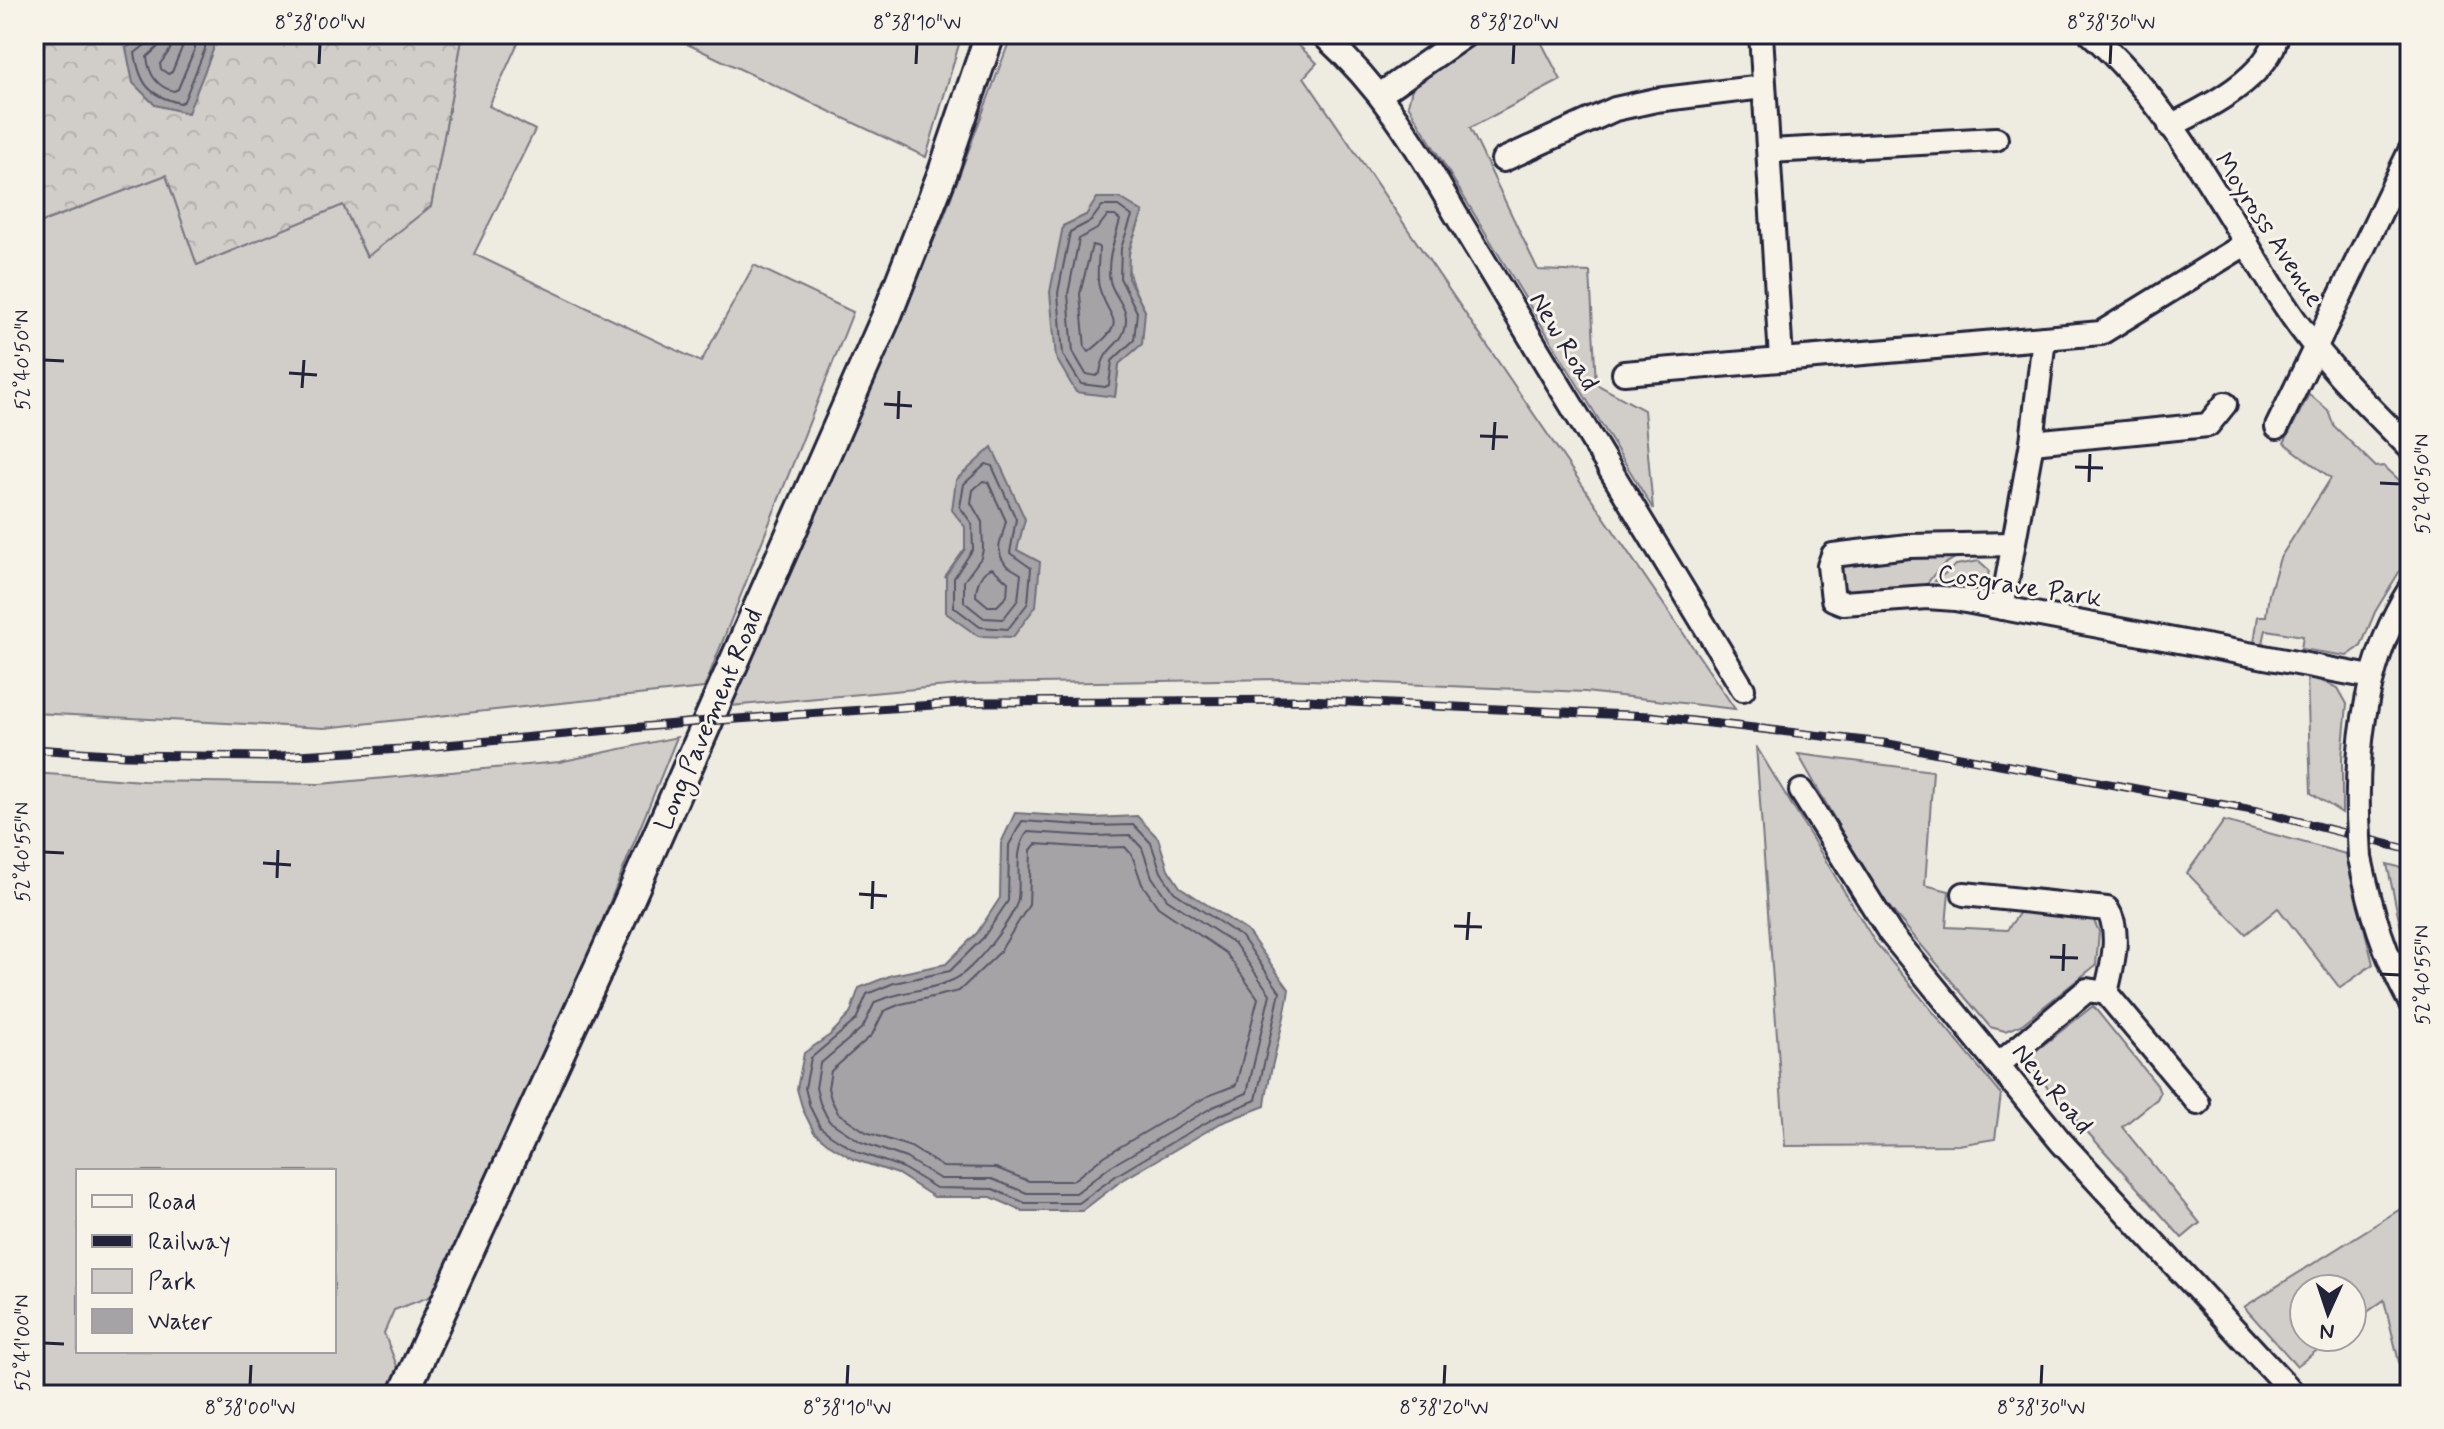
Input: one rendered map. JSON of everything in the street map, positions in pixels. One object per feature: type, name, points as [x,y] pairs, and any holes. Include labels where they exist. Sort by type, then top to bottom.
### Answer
[{"type":"main road","name":"Long Pavement Road","points":[[403,1395],[616,930],[887,315],[943,172],[990,34]]},
{"type":"street","name":"New Road","points":[[1322,34],[1381,94],[1416,143],[1455,213],[1743,689]]},
{"type":"street","points":[[1381,94],[1467,34]]},
{"type":"street","points":[[1761,34],[1781,359]]},
{"type":"street","name":"Moyross Avenue","points":[[2091,34],[2115,55],[2170,126],[2315,349],[2410,448]]},
{"type":"street","points":[[2170,126],[2248,79],[2272,52],[2277,34]]},
{"type":"street","points":[[1503,160],[1625,106],[1763,87]]},
{"type":"street","points":[[1769,151],[1996,139]]},
{"type":"street","points":[[2277,427],[2410,151]]},
{"type":"street","points":[[1624,373],[2101,333],[2247,243]]},
{"type":"street","points":[[2002,608],[2032,442],[2044,338]]},
{"type":"street","points":[[2032,442],[2208,425],[2225,404]]},
{"type":"street","name":"Cosgrave Park","points":[[2013,544],[1908,546],[1833,555],[1829,566],[1833,599],[1843,603],[1927,597],[1955,599],[2371,677]]},
{"type":"street","points":[[2410,589],[2399,606],[2371,677],[2356,768],[2360,858],[2373,916],[2394,973],[2410,1002]]},
{"type":"street","name":"New Road","points":[[1801,791],[1890,933],[2061,1142],[2295,1395]]},
{"type":"street","points":[[1964,894],[2107,909],[2113,919],[2114,960],[2106,993]]},
{"type":"street","points":[[1998,1065],[2087,990],[2106,993],[2198,1103]]},
{"type":"green space","points":[[34,34],[463,34],[431,206],[367,257],[343,205],[197,265],[166,175],[34,225]]},
{"type":"green space","points":[[463,34],[522,34],[489,106],[535,130],[474,254],[701,362],[754,265],[853,312],[704,688],[324,728],[34,713],[34,225],[166,175],[197,265],[343,205],[366,256],[431,206]]},
{"type":"green space","points":[[666,34],[962,34],[926,157]]},
{"type":"green space","points":[[1012,34],[1287,34],[1317,63],[1304,77],[1735,709],[1585,692],[1286,679],[969,684],[730,706],[941,224]],"holes":[[[1143,212],[1128,262],[1132,283],[1145,311],[1119,364],[1115,396],[1063,226],[1086,215]],[[971,467],[1017,551],[946,576],[965,549],[965,527],[956,480]]]},
{"type":"green space","points":[[1483,34],[1537,34],[1561,80],[1470,128],[1538,270],[1590,272],[1596,384],[1644,410],[1653,509],[1408,105],[1414,80]]},
{"type":"green space","points":[[2309,394],[2328,410],[2334,426],[2376,467],[2384,466],[2410,490],[2410,554],[2375,612],[2361,646],[2347,656],[2301,649],[2303,636],[2266,630],[2263,643],[2254,643],[2258,616],[2266,616],[2280,558],[2331,478],[2284,443]]},
{"type":"green space","points":[[1965,553],[1942,567],[1925,588],[1846,592],[1841,575],[1843,562]]},
{"type":"green space","points":[[1979,561],[1989,570],[1986,589],[1935,581],[1956,565]]},
{"type":"green space","points":[[2307,675],[2338,688],[2347,704],[2342,758],[2342,813],[2311,793]]},
{"type":"green space","points":[[677,737],[570,1000],[437,1294],[394,1310],[384,1333],[399,1371],[387,1395],[34,1395],[34,773],[143,781],[320,784],[559,762]]},
{"type":"green space","points":[[1756,746],[1875,942],[2001,1094],[1995,1139],[1958,1145],[1785,1146]]},
{"type":"green space","points":[[1798,754],[1933,771],[1925,885],[1949,891],[1946,927],[2007,930],[2020,912],[2093,919],[2099,931],[2096,965],[2021,1025],[2005,1031],[1990,1027],[1875,890]]},
{"type":"green space","points":[[2224,821],[2346,854],[2373,964],[2340,988],[2278,908],[2246,934],[2187,873]]},
{"type":"green space","points":[[2387,864],[2410,870],[2410,964],[2408,961]]},
{"type":"green space","points":[[2093,1006],[2157,1085],[2160,1093],[2157,1099],[2122,1127],[2200,1223],[2182,1238],[2032,1070],[2030,1060],[2037,1050]]},
{"type":"green space","points":[[2410,1203],[2410,1395],[2407,1395],[2384,1300],[2368,1312],[2368,1273],[2298,1273]]},
{"type":"green space","points":[[2288,1279],[2288,1353],[2314,1353],[2297,1366],[2244,1307]]},
{"type":"water","points":[[148,34],[212,34],[213,50],[188,113],[155,105],[133,83],[126,48]]},
{"type":"water","points":[[1097,198],[1120,198],[1143,212],[1129,249],[1128,278],[1145,311],[1142,344],[1119,364],[1115,397],[1076,392],[1056,358],[1050,292],[1063,226],[1086,215]]},
{"type":"water","points":[[992,447],[1025,519],[1017,550],[1040,562],[1036,606],[1013,637],[978,636],[946,613],[946,575],[965,549],[965,527],[952,510],[956,480]]},
{"type":"water","points":[[1015,813],[1094,818],[1137,816],[1158,838],[1168,869],[1180,887],[1247,931],[1289,989],[1265,1106],[1221,1123],[1121,1181],[1082,1211],[1023,1211],[991,1197],[934,1197],[898,1174],[853,1159],[827,1143],[814,1132],[797,1089],[804,1053],[830,1035],[850,1014],[859,988],[892,975],[946,964],[977,933],[1000,898],[1001,843]]},
{"type":"railway","points":[[34,749],[125,755],[264,757],[402,749],[708,721],[976,702],[1307,700],[1650,716],[1883,743],[2258,811],[2410,850]]}]
